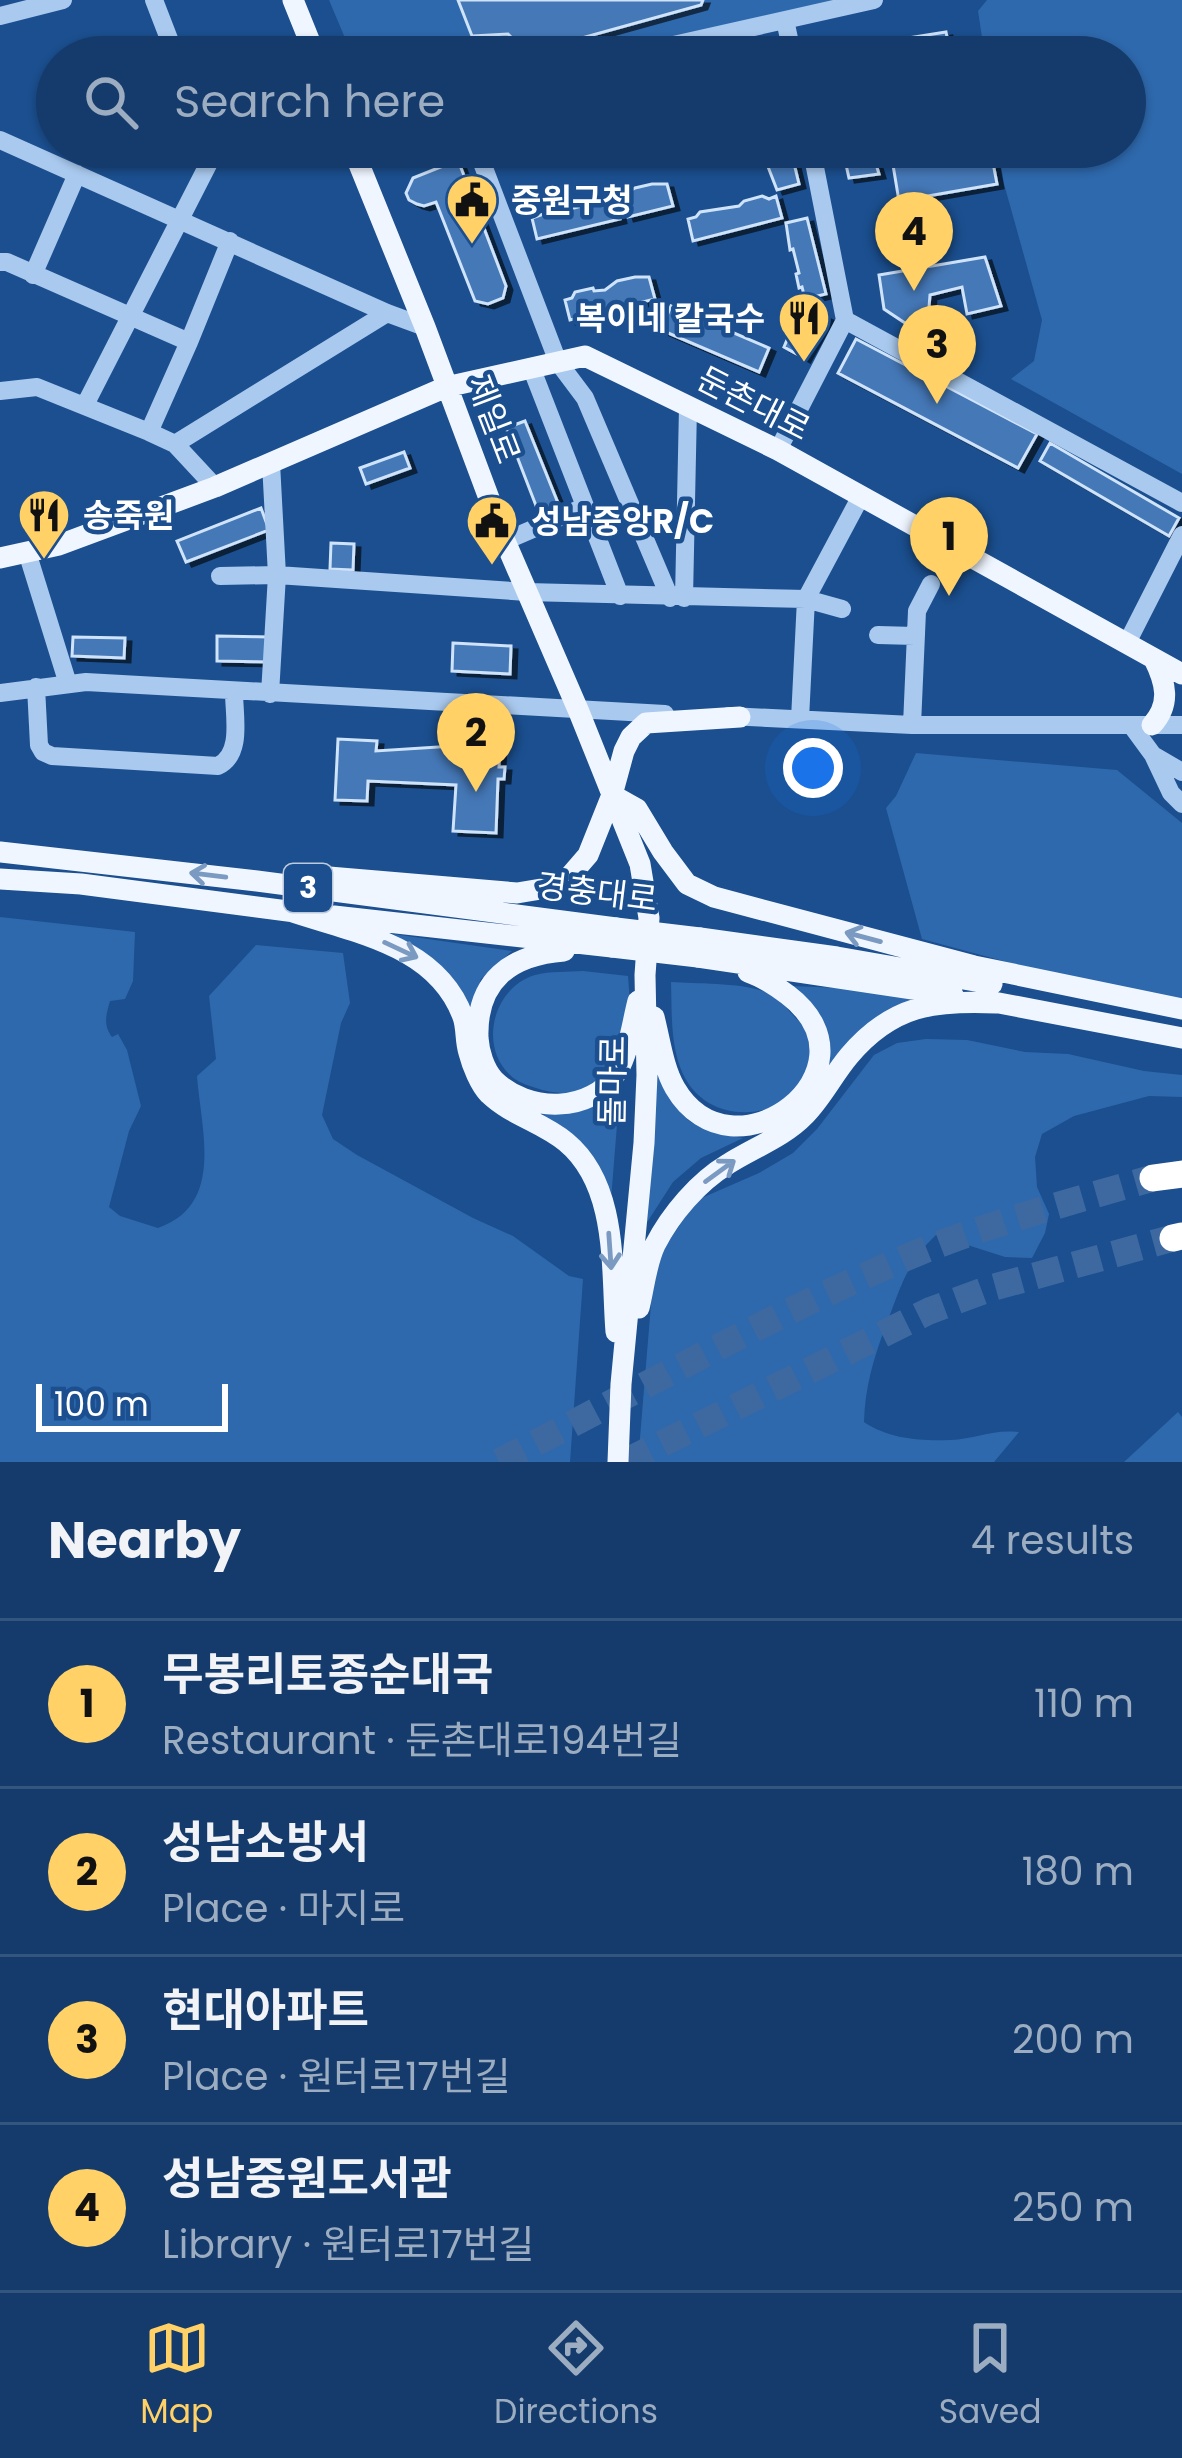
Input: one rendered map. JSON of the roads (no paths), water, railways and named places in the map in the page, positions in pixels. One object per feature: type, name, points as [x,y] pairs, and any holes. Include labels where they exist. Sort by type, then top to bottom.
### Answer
[{"type":"highway","points":[[1153,1178],[1182,1174]]},
{"type":"main road","points":[[293,0],[308,36]]},
{"type":"main road","name":"제일로","points":[[361,168],[505,541],[579,712]]},
{"type":"main road","name":"둔촌대로","points":[[0,558],[59,545],[215,487],[446,387],[585,356],[778,450],[1182,674]]},
{"type":"main road","points":[[1142,725],[1163,712],[1166,695],[1154,658]]},
{"type":"main road","name":"돌마로","points":[[579,712],[640,864],[649,918],[644,1143],[618,1462]]},
{"type":"main road","points":[[257,881],[316,875],[518,892],[548,888],[569,877],[588,855],[631,736],[646,723],[740,717]]},
{"type":"main road","points":[[613,795],[637,809],[687,884],[715,897],[974,966],[1182,1014]]},
{"type":"main road","name":"경충대로","points":[[0,852],[257,881],[614,938]]},
{"type":"main road","name":"경충대로","points":[[0,879],[81,884],[290,911],[859,961],[1182,1014]]},
{"type":"main road","points":[[290,911],[422,960],[447,987],[464,1018],[469,1053],[486,1091],[516,1115],[548,1128],[592,1172],[608,1222],[621,1384]]},
{"type":"main road","points":[[614,938],[515,961],[494,979],[481,1004],[478,1027],[479,1053],[493,1079],[517,1095],[545,1104],[572,1104],[594,1096],[616,1074],[626,1051],[645,975]]},
{"type":"main road","points":[[645,975],[670,1076],[675,1089],[698,1114],[725,1126],[756,1125],[785,1114],[809,1089],[821,1059],[817,1032],[804,1007],[758,975],[699,948]]},
{"type":"main road","name":"경충대로","points":[[699,948],[1182,1038]]},
{"type":"main road","points":[[621,1384],[654,1248],[694,1190],[805,1116],[873,1031],[925,1005],[997,1003]]},
{"type":"street","points":[[0,16],[63,0]]},
{"type":"street","points":[[154,0],[168,36]]},
{"type":"street","points":[[714,36],[874,0]]},
{"type":"street","points":[[785,20],[789,36]]},
{"type":"street","points":[[0,140],[36,156]]},
{"type":"street","points":[[63,168],[425,327]]},
{"type":"street","points":[[85,405],[209,168]]},
{"type":"street","points":[[484,168],[558,362],[585,398],[677,598]]},
{"type":"street","points":[[778,450],[845,320],[815,168]]},
{"type":"street","points":[[33,275],[77,174]]},
{"type":"street","points":[[149,432],[230,241]]},
{"type":"street","points":[[0,262],[189,342]]},
{"type":"street","points":[[175,444],[387,313]]},
{"type":"street","points":[[845,320],[1182,503]]},
{"type":"street","points":[[531,367],[620,596]]},
{"type":"street","points":[[0,391],[37,387],[149,432],[175,444],[215,487]]},
{"type":"street","points":[[677,598],[688,407]]},
{"type":"street","points":[[270,694],[278,574],[271,464]]},
{"type":"street","points":[[800,719],[806,599],[861,496]]},
{"type":"street","points":[[505,541],[584,507]]},
{"type":"street","points":[[1127,643],[1182,535]]},
{"type":"street","points":[[27,552],[68,684]]},
{"type":"street","points":[[220,576],[278,574],[620,596],[806,599],[842,609]]},
{"type":"street","points":[[912,725],[916,611],[931,584]]},
{"type":"street","points":[[878,635],[915,636]]},
{"type":"street","points":[[0,693],[86,682],[579,712],[912,725],[1182,725]]},
{"type":"street","points":[[36,687],[39,746],[52,756],[218,766],[225,764],[234,746],[234,692]]},
{"type":"street","points":[[1142,725],[1171,793],[1182,804]]},
{"type":"street","points":[[1153,755],[1182,772]]},
{"type":"tunnel","points":[[499,1462],[864,1276],[1004,1222],[1153,1178]]},
{"type":"tunnel","points":[[625,1462],[929,1311],[991,1288],[1173,1238]]},
{"type":"place","name":"중원구청","points":[[472,246]]},
{"type":"place","name":"성남중원도서관","points":[[914,291]]},
{"type":"place","name":"복이네 칼국수","points":[[804,364]]},
{"type":"place","name":"현대아파트","points":[[937,404]]},
{"type":"place","name":"송죽원","points":[[44,561]]},
{"type":"place","name":"성남중앙R/C","points":[[492,567]]},
{"type":"place","name":"무봉리토종순대국","points":[[949,596]]},
{"type":"place","name":"성남소방서","points":[[476,792]]}]
